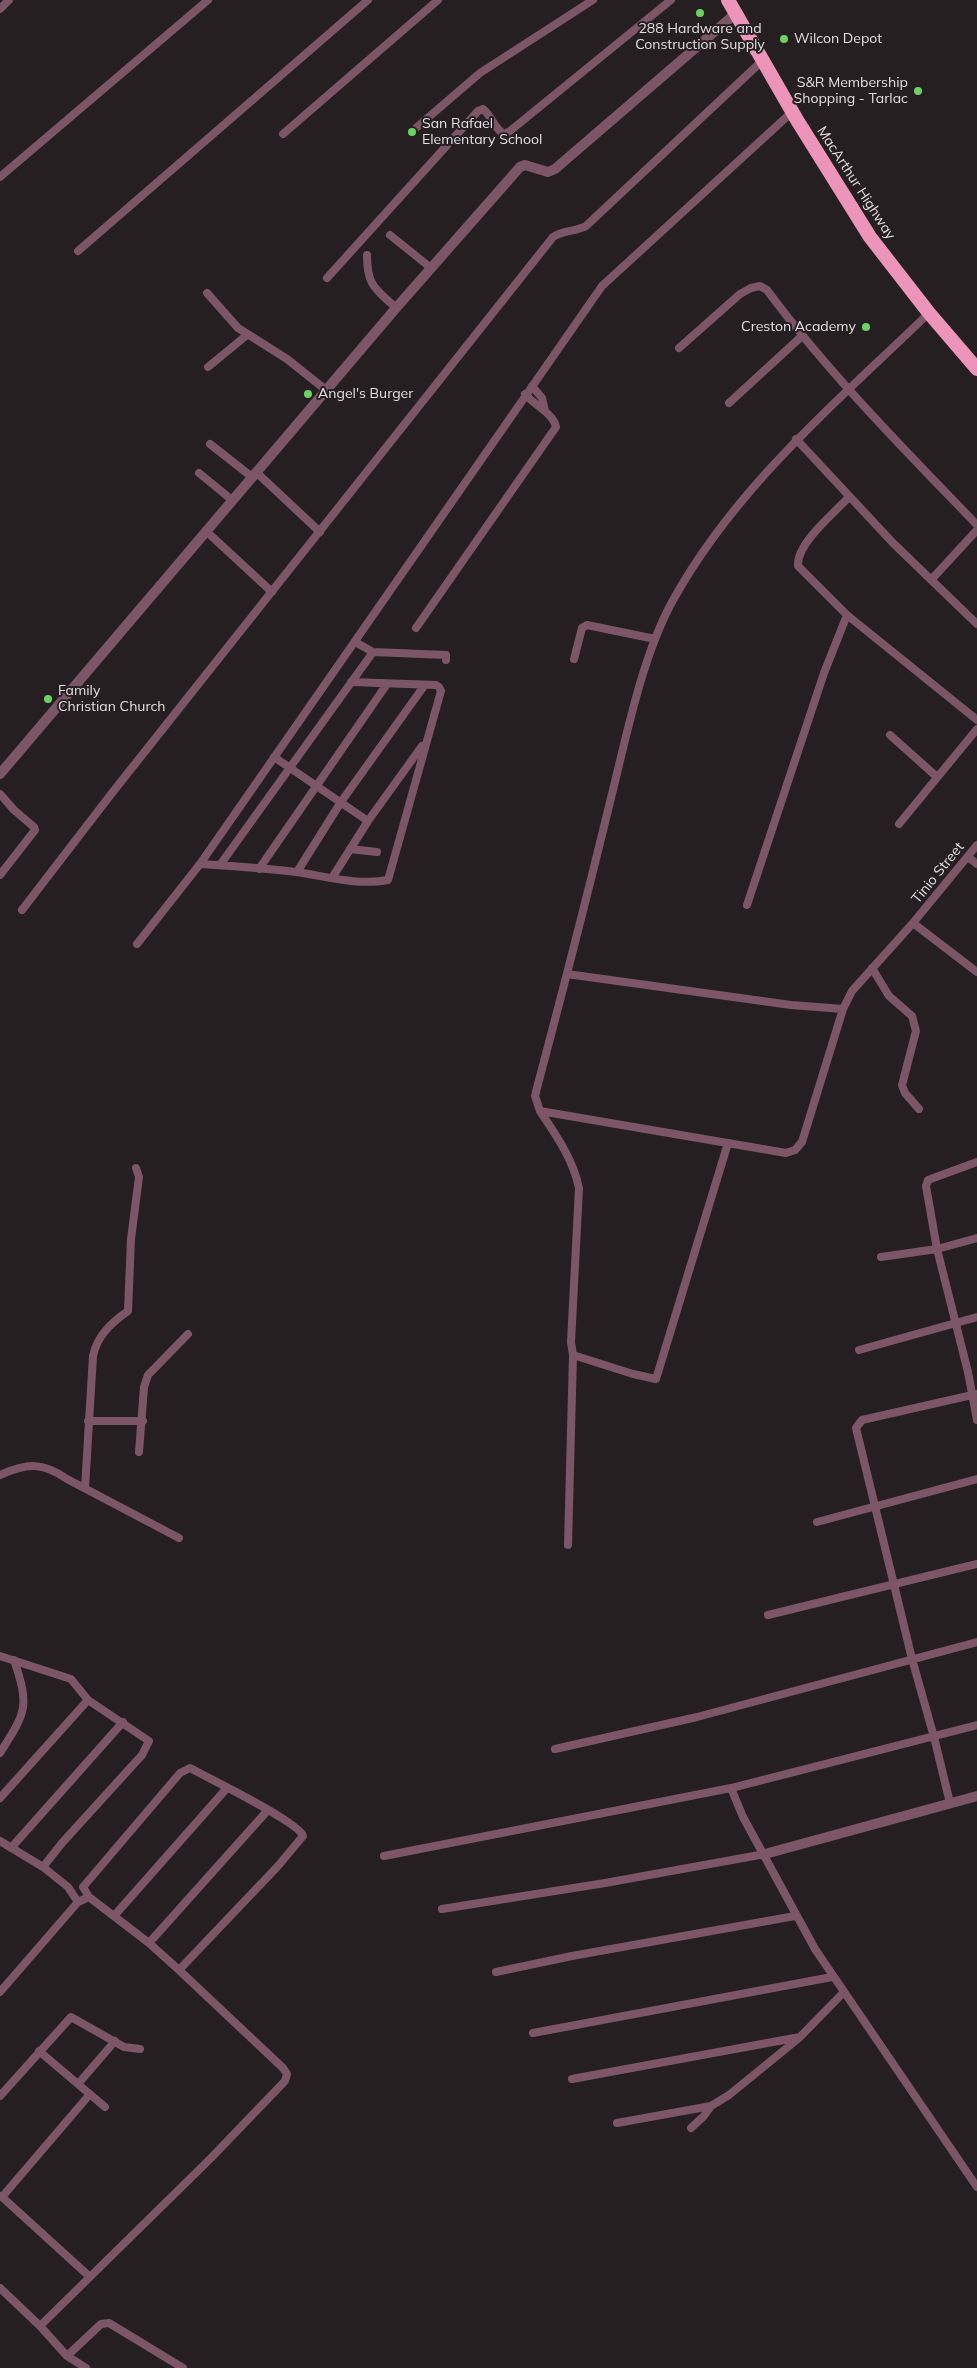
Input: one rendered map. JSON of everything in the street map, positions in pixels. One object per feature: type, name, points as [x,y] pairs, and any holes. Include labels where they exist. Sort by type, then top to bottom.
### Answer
[{"type":"highway","name":"MacArthur Highway","points":[[728,0],[792,112],[870,238],[929,313],[977,369]]},
{"type":"street","points":[[0,8],[10,0]]},
{"type":"street","points":[[0,177],[208,0]]},
{"type":"street","points":[[78,251],[368,0]]},
{"type":"street","points":[[283,134],[438,0]]},
{"type":"street","points":[[416,128],[480,73],[593,0]]},
{"type":"street","points":[[327,278],[478,111],[483,109],[487,112],[500,132],[504,134],[510,131],[671,0]]},
{"type":"street","points":[[0,774],[396,308],[520,167],[524,165],[548,172],[555,169],[735,14]]},
{"type":"street","points":[[22,910],[553,237],[560,232],[578,230],[586,226],[762,61]]},
{"type":"street","points":[[137,944],[200,864],[607,280],[792,112]]},
{"type":"street","points":[[390,235],[431,268]]},
{"type":"street","points":[[367,255],[368,276],[371,283],[396,308]]},
{"type":"street","points":[[679,348],[740,294],[750,288],[760,286],[767,290],[848,391],[977,525]]},
{"type":"street","points":[[207,293],[238,328],[287,359],[326,390]]},
{"type":"street","points":[[568,1545],[572,1342],[579,1188],[576,1175],[561,1142],[540,1111],[535,1096],[620,762],[655,639],[672,602],[719,528],[744,496],[796,440],[929,313]]},
{"type":"street","points":[[208,367],[247,335]]},
{"type":"street","points":[[729,403],[802,336]]},
{"type":"street","points":[[532,386],[542,398],[545,411]]},
{"type":"street","points":[[416,628],[556,428],[555,421],[545,411],[534,405],[526,394]]},
{"type":"street","points":[[796,440],[849,497],[977,624]]},
{"type":"street","points":[[210,444],[254,475],[320,532]]},
{"type":"street","points":[[199,473],[232,500]]},
{"type":"street","points":[[849,497],[804,546],[797,556],[798,566],[847,615],[977,720]]},
{"type":"street","points":[[931,580],[977,530]]},
{"type":"street","points":[[206,531],[272,592]]},
{"type":"street","points":[[747,905],[824,673],[847,615]]},
{"type":"street","points":[[574,659],[582,628],[587,625],[655,639]]},
{"type":"street","points":[[355,642],[373,652],[441,654],[446,655],[446,660]]},
{"type":"street","points":[[220,866],[373,652]]},
{"type":"street","points":[[200,864],[297,872],[332,878],[379,882],[388,880],[425,742],[441,691],[440,687],[436,686],[351,682]]},
{"type":"street","points":[[259,869],[387,684]]},
{"type":"street","points":[[297,872],[341,802],[424,686]]},
{"type":"street","points":[[899,824],[977,730]]},
{"type":"street","points":[[890,736],[937,777]]},
{"type":"street","points":[[332,878],[368,821],[425,742]]},
{"type":"street","points":[[274,757],[368,821]]},
{"type":"street","points":[[0,794],[36,830],[0,875]]},
{"type":"street","name":"Tinio Street","points":[[977,845],[913,923],[977,972]]},
{"type":"street","points":[[350,849],[377,852]]},
{"type":"street","points":[[968,857],[977,864]]},
{"type":"street","points":[[540,1111],[786,1153],[795,1150],[802,1142],[843,1009],[852,991],[913,923]]},
{"type":"street","points":[[872,968],[889,996],[912,1016],[916,1032],[902,1085],[905,1093],[919,1109]]},
{"type":"street","points":[[567,974],[791,1005],[843,1009]]},
{"type":"street","points":[[573,1355],[633,1374],[656,1379],[728,1143]]},
{"type":"street","points":[[977,1162],[930,1179],[927,1182],[937,1249],[974,1395],[977,1420]]},
{"type":"street","points":[[85,1488],[88,1421],[93,1356],[96,1342],[116,1320],[128,1311],[131,1240],[139,1177],[136,1168]]},
{"type":"street","points":[[881,1257],[937,1249],[977,1238]]},
{"type":"street","points":[[859,1350],[977,1318]]},
{"type":"street","points":[[139,1452],[143,1421],[144,1387],[148,1375],[188,1334]]},
{"type":"street","points":[[950,1803],[912,1659],[857,1425],[866,1419],[974,1395]]},
{"type":"street","points":[[88,1421],[143,1421]]},
{"type":"street","points":[[0,1475],[17,1468],[34,1465],[52,1468],[85,1488],[179,1538]]},
{"type":"street","points":[[817,1522],[977,1478]]},
{"type":"street","points":[[768,1615],[977,1564]]},
{"type":"street","points":[[555,1749],[697,1717],[977,1642]]},
{"type":"street","points":[[0,1656],[70,1679],[88,1700],[148,1739],[147,1748],[43,1868]]},
{"type":"street","points":[[0,1753],[24,1712],[23,1688],[14,1660]]},
{"type":"street","points":[[0,1798],[88,1700]]},
{"type":"street","points":[[11,1848],[123,1722]]},
{"type":"street","points":[[384,1856],[731,1788],[977,1725]]},
{"type":"street","points":[[40,2326],[285,2082],[287,2074],[283,2068],[149,1943],[89,1897],[83,1885],[184,1769],[190,1768],[268,1810],[298,1829],[303,1836],[299,1843],[179,1970]]},
{"type":"street","points":[[114,1916],[227,1788]]},
{"type":"street","points":[[731,1788],[743,1817],[765,1854],[795,1916],[832,1977],[977,2187]]},
{"type":"street","points":[[442,1909],[605,1883],[765,1854],[977,1796]]},
{"type":"street","points":[[149,1943],[268,1810]]},
{"type":"street","points":[[0,1841],[43,1868],[68,1887],[78,1902]]},
{"type":"street","points":[[0,1992],[78,1902],[89,1897]]},
{"type":"street","points":[[496,1972],[572,1956],[795,1916]]},
{"type":"street","points":[[533,2033],[832,1977]]},
{"type":"street","points":[[617,2123],[711,2106],[729,2095],[800,2037],[843,1993]]},
{"type":"street","points":[[0,2096],[71,2017],[124,2047],[140,2049]]},
{"type":"street","points":[[572,2080],[800,2037]]},
{"type":"street","points":[[78,2084],[114,2041]]},
{"type":"street","points":[[39,2052],[105,2107]]},
{"type":"street","points":[[90,2094],[1,2196],[90,2277]]},
{"type":"street","points":[[691,2128],[704,2116],[711,2106]]},
{"type":"street","points":[[0,2288],[40,2326],[67,2356],[86,2368]]},
{"type":"street","points":[[67,2356],[101,2324],[109,2323],[182,2368]]},
{"type":"place","name":"288 Hardware and Construction Supply","points":[[700,13]]},
{"type":"place","name":"Wilcon Depot","points":[[784,39]]},
{"type":"place","name":"S&R Membership Shopping - Tarlac","points":[[918,91]]},
{"type":"place","name":"San Rafael Elementary School","points":[[412,132]]},
{"type":"place","name":"Creston Academy","points":[[866,327]]},
{"type":"place","name":"Angel's Burger","points":[[308,394]]},
{"type":"place","name":"Family Christian Church","points":[[48,699]]}]
